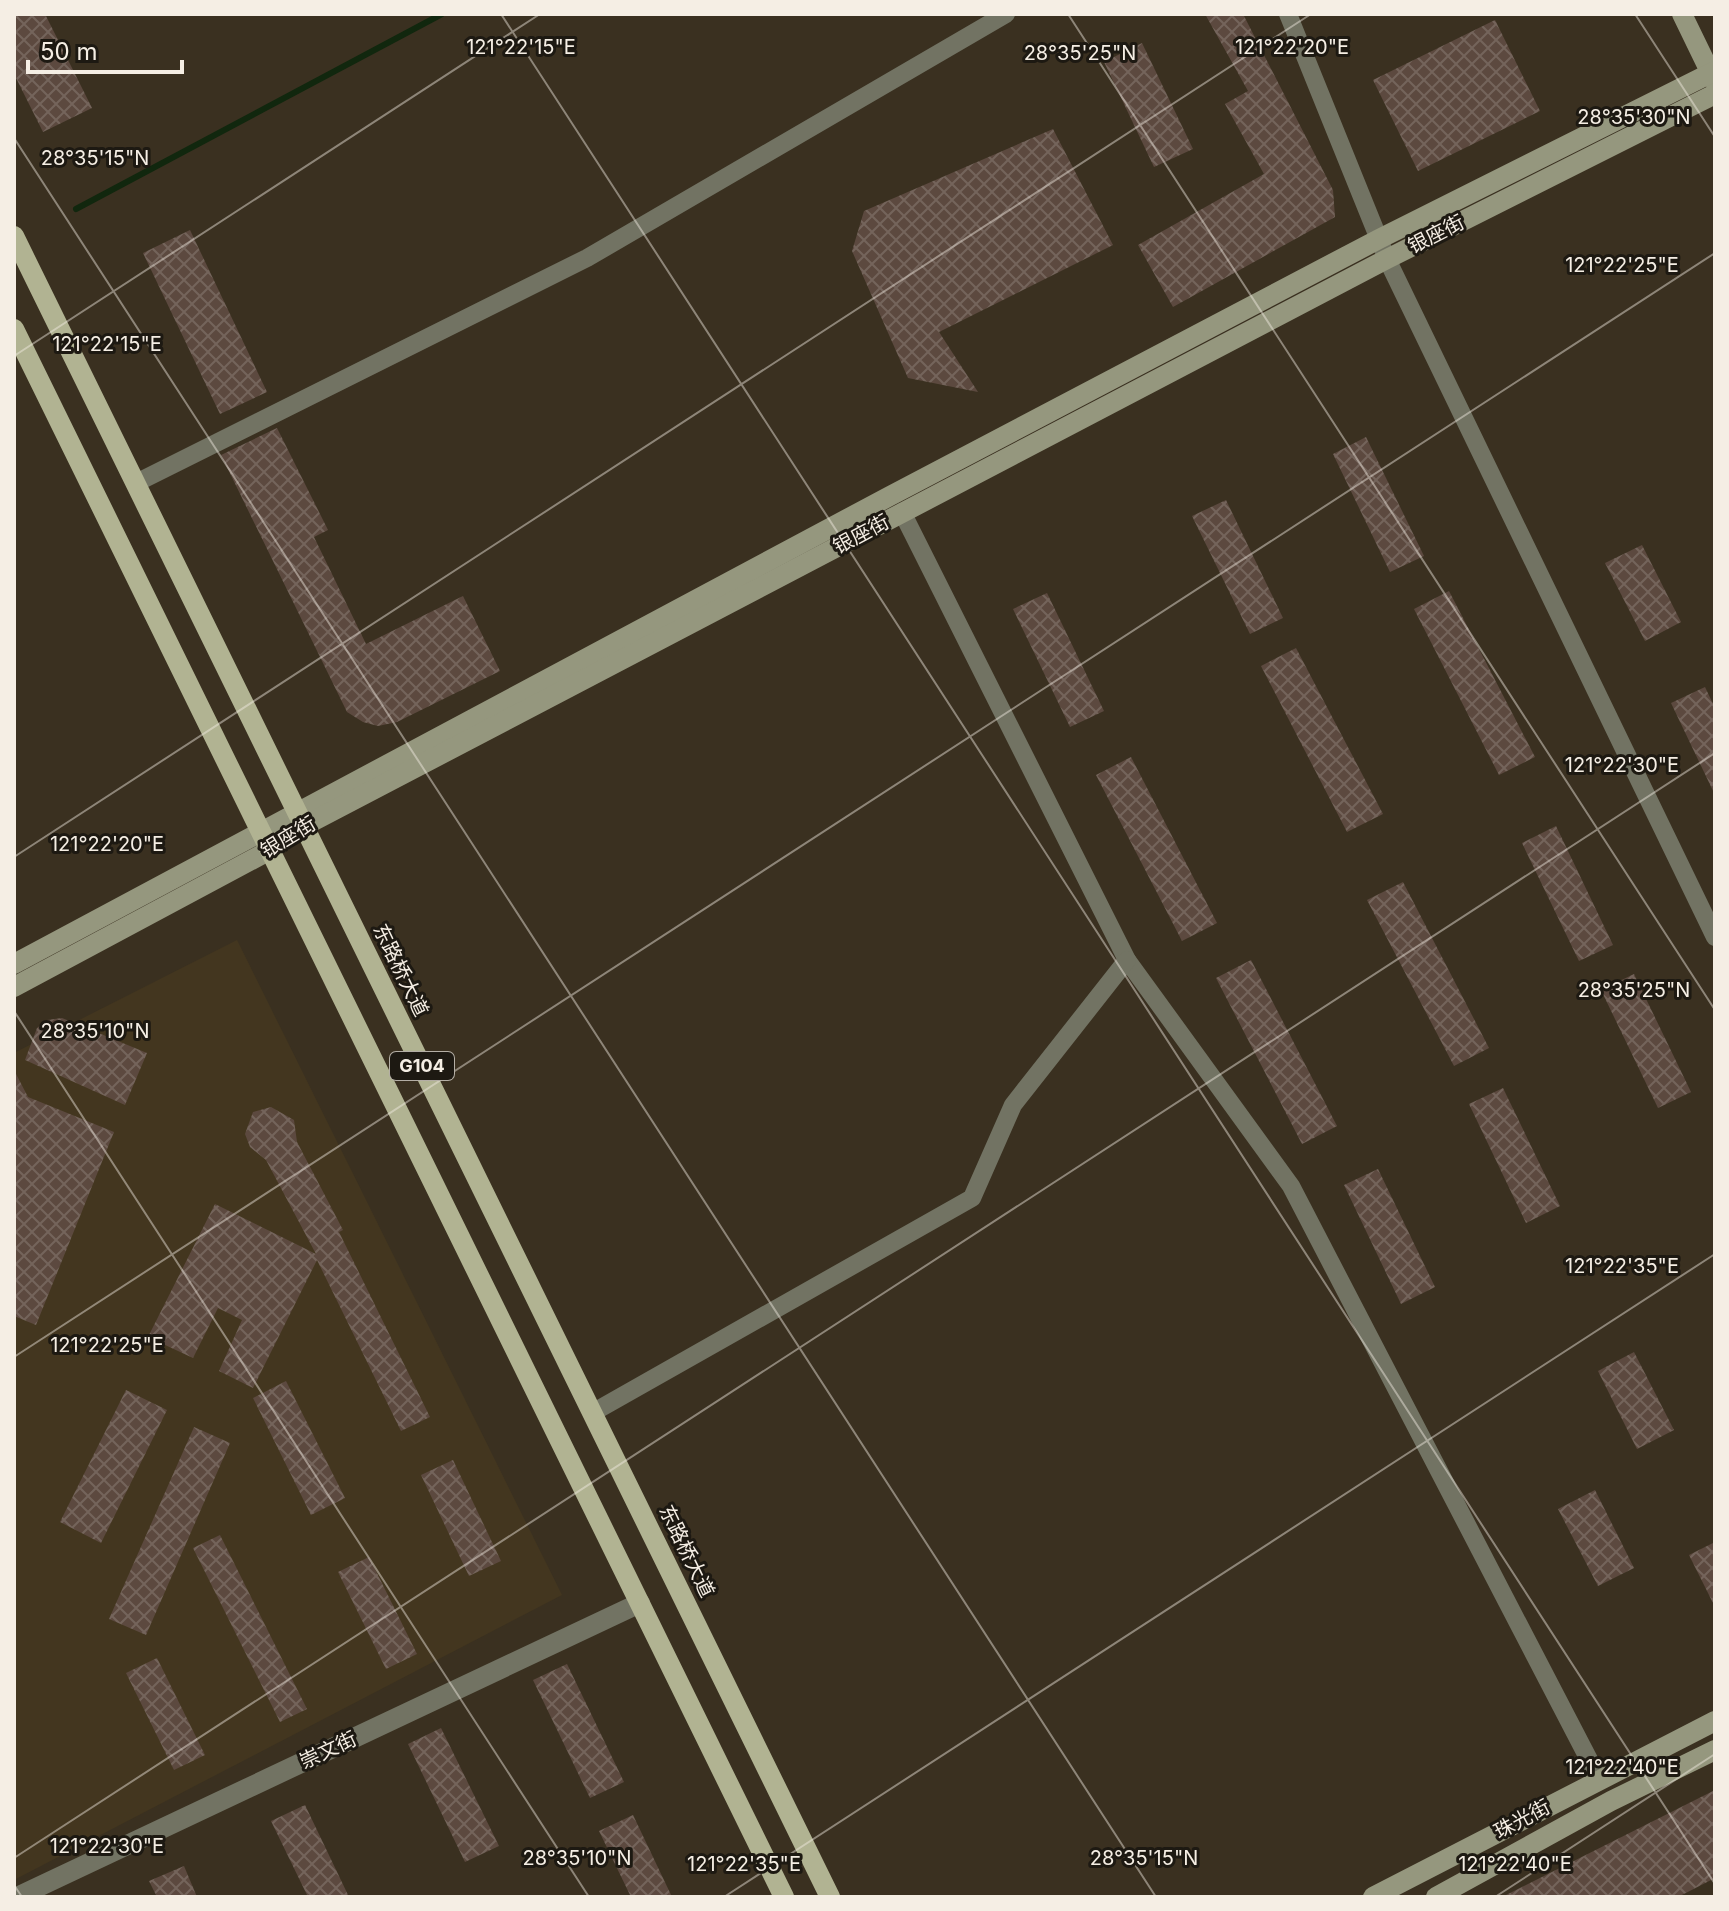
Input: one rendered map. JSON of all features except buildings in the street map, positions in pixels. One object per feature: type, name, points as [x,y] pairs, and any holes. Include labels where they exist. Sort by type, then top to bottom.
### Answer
[{"type":"main road","points":[[14,964],[260,830],[300,818],[1379,239],[1714,75],[1682,14]]},
{"type":"main road","name":"银座街","points":[[14,987],[270,850],[300,818],[902,512],[1387,259],[1715,94]]},
{"type":"main road","name":"东路桥大道","points":[[14,236],[830,1897]]},
{"type":"main road","name":"G104","points":[[14,329],[784,1897]]},
{"type":"main road","name":"珠光街","points":[[1373,1897],[1715,1721]]},
{"type":"main road","name":"珠光街","points":[[1436,1897],[1611,1801],[1715,1750]]},
{"type":"street","points":[[136,483],[587,258],[1006,14]]},
{"type":"street","points":[[1288,14],[1387,259],[1715,937]]},
{"type":"street","points":[[902,512],[1127,960],[1291,1186],[1599,1779]]},
{"type":"street","points":[[592,1413],[972,1198],[1013,1105],[1127,960]]},
{"type":"street","name":"崇文街","points":[[17,1897],[640,1603]]},
{"type":"shaded area","points":[[237,940],[562,1595],[14,1880],[14,1053]]},
{"type":"waterway","points":[[76,209],[442,14]]}]
